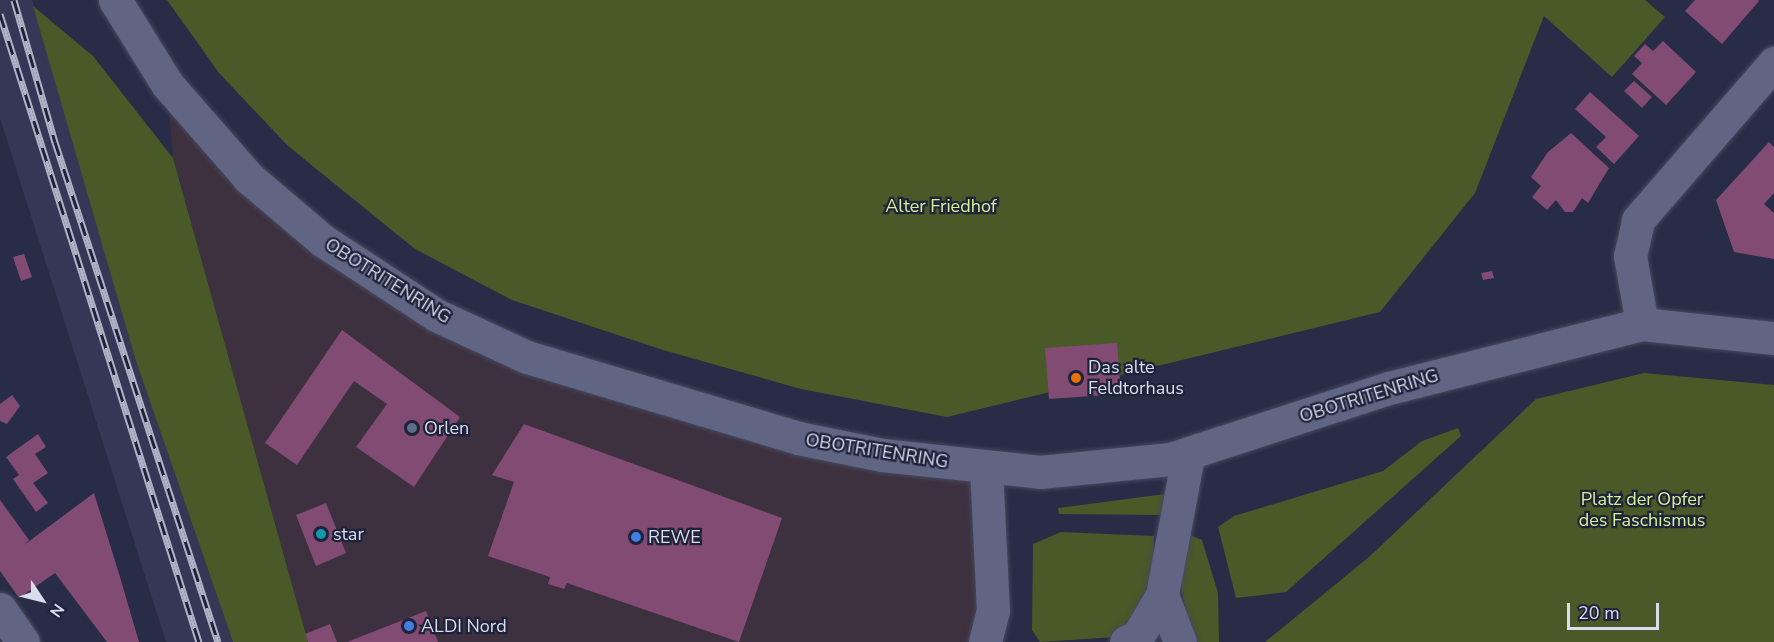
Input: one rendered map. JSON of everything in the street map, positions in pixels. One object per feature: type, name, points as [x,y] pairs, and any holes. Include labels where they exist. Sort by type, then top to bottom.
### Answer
[{"type":"street","name":"OBOTRITENRING","points":[[115,0],[166,84],[249,178],[322,240],[436,315],[527,357],[787,435],[882,455],[1040,472],[1188,456],[1400,385],[1642,324],[1774,338]]},
{"type":"street","points":[[1642,324],[1630,256],[1638,220],[1774,63]]},
{"type":"street","points":[[1126,642],[1138,636],[1162,595],[1188,456]]},
{"type":"street","points":[[985,642],[993,611],[986,467]]},
{"type":"street","points":[[1162,595],[1180,642]]},
{"type":"street","points":[[0,609],[23,642]]},
{"type":"shaded area","points":[[0,0],[32,0],[135,358],[233,642],[166,642],[0,118]]},
{"type":"shaded area","points":[[167,84],[249,178],[527,357],[986,467],[985,642],[308,642],[173,158]]},
{"type":"green space","name":"Alter Friedhof","points":[[167,0],[1645,0],[1665,17],[1612,77],[1544,16],[1475,193],[1380,312],[947,417],[801,389],[663,350],[512,300],[415,249],[288,146],[219,73]]},
{"type":"green space","points":[[33,6],[93,56],[173,158],[308,642],[233,642],[135,358]]},
{"type":"green space","name":"Platz der Opfer des Faschismus","points":[[1644,373],[1774,385],[1774,642],[1265,642],[1369,557],[1536,399]]},
{"type":"green space","points":[[1458,428],[1461,436],[1286,592],[1236,598],[1218,527],[1234,516],[1383,471],[1422,441]]},
{"type":"green space","points":[[1165,494],[1168,501],[1160,515],[1059,514],[1058,508]]},
{"type":"green space","points":[[1061,532],[1154,536],[1153,589],[1138,620],[1115,637],[1040,642],[1032,630],[1033,544]]},
{"type":"green space","points":[[1188,534],[1202,540],[1218,593],[1219,642],[1190,642],[1180,576]]},
{"type":"building","points":[[1695,0],[1759,1],[1722,44],[1685,11]]},
{"type":"building","points":[[1663,41],[1696,72],[1666,105],[1632,74],[1642,63],[1634,56],[1645,44],[1653,51]]},
{"type":"building","points":[[1634,81],[1652,97],[1642,108],[1624,91]]},
{"type":"building","points":[[1590,92],[1639,136],[1614,164],[1596,147],[1606,137],[1575,109]]},
{"type":"building","points":[[1571,133],[1609,168],[1588,203],[1582,198],[1573,212],[1565,212],[1556,200],[1547,210],[1532,197],[1541,186],[1531,177],[1548,152]]},
{"type":"building","points":[[1769,142],[1774,147],[1774,193],[1764,204],[1774,213],[1774,259],[1734,252],[1716,200]]},
{"type":"building","points":[[24,254],[32,277],[21,281],[13,257]]},
{"type":"building","points":[[1492,271],[1494,278],[1483,280],[1481,273]]},
{"type":"building","points":[[342,330],[460,417],[414,487],[356,447],[387,404],[354,381],[297,465],[265,443]]},
{"type":"building","points":[[1117,343],[1121,394],[1049,399],[1045,348]]},
{"type":"building","points":[[12,395],[20,406],[7,424],[0,421],[0,404]]},
{"type":"building","name":"REWE","points":[[524,424],[782,518],[739,642],[567,583],[564,589],[548,584],[550,577],[488,556],[514,482],[492,475]]},
{"type":"building","points":[[38,434],[46,447],[35,454],[48,473],[33,483],[48,503],[36,512],[13,479],[19,475],[6,457]]},
{"type":"building","points":[[94,493],[139,642],[107,642],[55,573],[19,598],[0,571],[0,500],[29,540],[24,545]]},
{"type":"building","name":"star","points":[[326,503],[346,553],[316,566],[296,515]]},
{"type":"building","name":"ALDI Nord","points":[[426,611],[438,642],[347,642]]},
{"type":"building","points":[[330,624],[337,642],[308,642],[305,634]]},
{"type":"railway","points":[[14,0],[55,142],[218,642]]},
{"type":"railway","points":[[0,14],[199,642]]},
{"type":"place","name":"Das alte Feldtorhaus","points":[[1076,378]]},
{"type":"place","name":"Orlen","points":[[412,428]]},
{"type":"place","name":"star","points":[[321,534]]},
{"type":"place","name":"REWE","points":[[636,537]]},
{"type":"place","name":"ALDI Nord","points":[[409,626]]}]
